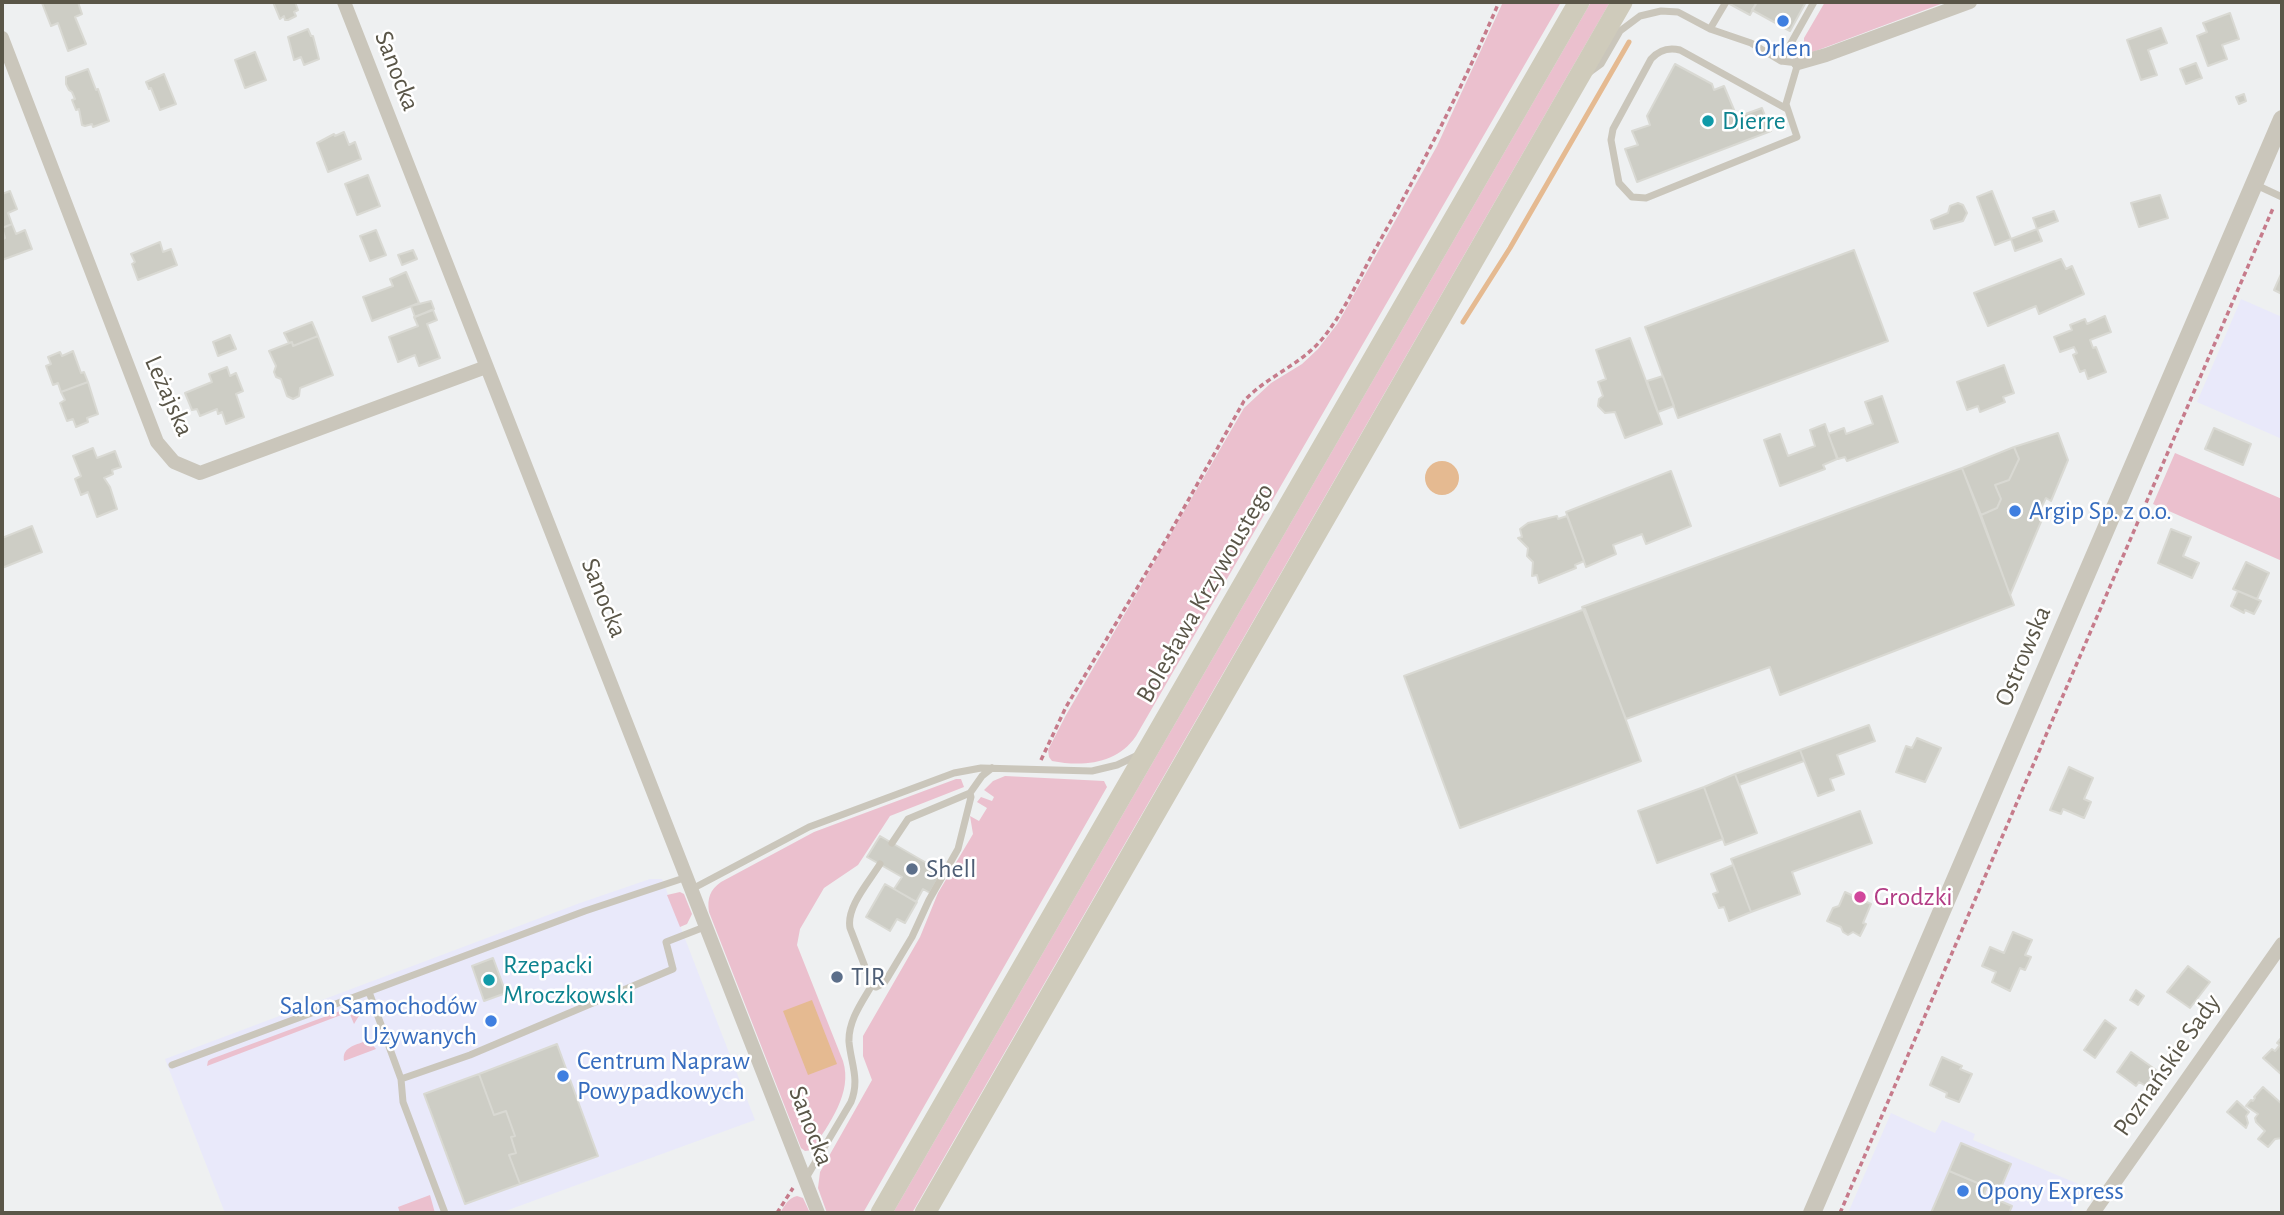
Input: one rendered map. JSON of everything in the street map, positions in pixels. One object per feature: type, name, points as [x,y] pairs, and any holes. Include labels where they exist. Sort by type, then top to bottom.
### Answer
[{"type":"main road","name":"Bolesława Krzywoustego","points":[[881,1213],[1579,2]]},
{"type":"main road","points":[[925,1213],[1622,2]]},
{"type":"street","name":"Sanocka","points":[[344,2],[818,1213]]},
{"type":"street","points":[[1798,63],[1970,2]]},
{"type":"street","name":"Leżajska","points":[[2,37],[157,442],[174,462],[200,473],[486,367]]},
{"type":"street","name":"Ostrowska","points":[[1812,1213],[2282,119]]},
{"type":"street","name":"Poznańskie Sady","points":[[2093,1213],[2282,944]]},
{"type":"lane","points":[[1710,29],[1726,2]]},
{"type":"lane","points":[[1781,61],[1814,2]]},
{"type":"lane","points":[[1573,86],[1601,64],[1619,31],[1640,16],[1655,11],[1678,12],[1710,29],[1751,43],[1781,61],[1798,63],[1787,98],[1787,109],[1797,137],[1646,198],[1632,197],[1619,183],[1611,140],[1613,129],[1651,59],[1665,50],[1680,50],[1787,109]]},
{"type":"lane","points":[[2254,184],[2280,196]]},
{"type":"lane","points":[[172,1065],[585,911],[690,883],[809,827],[954,773],[992,768],[1098,770],[1128,761],[1152,741]]},
{"type":"lane","points":[[892,843],[908,819],[970,793],[982,776],[992,768]]},
{"type":"lane","points":[[872,985],[876,987],[884,983],[888,977],[958,849],[970,793]]},
{"type":"lane","points":[[872,985],[849,920],[851,911],[880,864]]},
{"type":"lane","points":[[401,1079],[470,1055],[673,969],[666,942],[707,926]]},
{"type":"lane","points":[[806,1178],[854,1096],[856,1080],[849,1044],[850,1032],[854,1016],[872,985]]},
{"type":"lane","points":[[369,992],[401,1079],[403,1102],[445,1213]]},
{"type":"path","points":[[1046,747],[1066,707],[1167,538],[1244,401],[1311,351],[1335,320],[1424,161],[1461,88],[1499,2]]},
{"type":"path","points":[[1840,1213],[2280,196]]},
{"type":"path","points":[[777,1213],[791,1190],[806,1178]]},
{"type":"shaded area","points":[[1503,2],[1561,2],[1136,736],[1119,753],[1109,758],[1076,764],[1052,761],[1048,750],[1066,715],[1244,408],[1271,383],[1302,364],[1318,349],[1338,323],[1437,146]]},
{"type":"shaded area","points":[[1591,2],[1610,2],[912,1213],[893,1213]]},
{"type":"shaded area","points":[[1825,2],[1946,2],[1813,52],[1804,47],[1804,38]]},
{"type":"shaded area","points":[[2241,299],[2282,317],[2282,439],[2197,402]]},
{"type":"shaded area","points":[[2175,453],[2282,499],[2282,561],[2153,504]]},
{"type":"shaded area","points":[[1442,461],[1454,466],[1459,478],[1454,490],[1442,495],[1430,490],[1425,478],[1430,466]]},
{"type":"shaded area","points":[[1005,776],[1104,781],[1107,787],[863,1213],[827,1213],[818,1188],[820,1172],[872,1080],[863,1056],[863,1036],[920,937],[938,893],[973,834],[970,816],[979,821],[987,808],[977,802],[981,797],[992,801],[994,797],[984,790],[993,781]]},
{"type":"shaded area","points":[[961,779],[964,787],[890,816],[858,865],[824,888],[800,929],[797,945],[843,1061],[845,1073],[845,1085],[838,1108],[812,1150],[805,1151],[801,1148],[709,912],[710,895],[721,882],[814,832]]},
{"type":"shaded area","name":"Salon Samochodów Używanych","points":[[650,879],[662,879],[755,1120],[500,1213],[225,1213],[165,1059]]},
{"type":"shaded area","points":[[680,892],[684,894],[692,914],[687,924],[680,927],[667,895]]},
{"type":"shaded area","points":[[812,1000],[837,1064],[808,1075],[783,1011]]},
{"type":"shaded area","points":[[359,1004],[360,1014],[354,1024],[349,1012],[207,1066],[211,1059]]},
{"type":"shaded area","points":[[363,1042],[370,1042],[376,1049],[344,1061],[346,1050]]},
{"type":"shaded area","points":[[1891,1113],[1935,1133],[1942,1120],[1975,1134],[1973,1140],[2088,1188],[2070,1213],[1848,1213]]},
{"type":"shaded area","points":[[430,1195],[435,1213],[400,1213],[398,1207]]},
{"type":"shaded area","points":[[797,1196],[803,1198],[810,1213],[780,1213],[789,1200]]},
{"type":"building","points":[[78,2],[82,14],[75,17],[86,44],[68,51],[58,23],[51,26],[42,3]]},
{"type":"building","points":[[273,2],[295,2],[298,10],[294,12],[296,16],[288,20],[285,20],[284,16],[280,19]]},
{"type":"building","points":[[1726,2],[1757,2],[1750,15]]},
{"type":"building","name":"Orlen","points":[[1757,2],[1806,2],[1790,31],[1752,10]]},
{"type":"building","points":[[2230,13],[2239,39],[2222,45],[2227,59],[2208,66],[2197,36],[2207,32],[2203,23]]},
{"type":"building","points":[[2161,28],[2167,43],[2148,50],[2157,75],[2141,80],[2127,40]]},
{"type":"building","points":[[308,29],[313,36],[319,59],[304,65],[301,57],[294,60],[288,37]]},
{"type":"building","points":[[255,52],[266,80],[245,88],[235,60]]},
{"type":"building","points":[[2196,63],[2202,78],[2186,84],[2180,69]]},
{"type":"building","name":"Dierre","points":[[1675,64],[1712,84],[1714,90],[1724,86],[1737,117],[1762,108],[1771,131],[1637,182],[1625,149],[1638,145],[1632,131],[1650,125],[1647,116]]},
{"type":"building","points":[[88,69],[109,121],[93,127],[92,124],[82,125],[79,109],[76,110],[72,100],[75,99],[66,84],[66,77]]},
{"type":"building","points":[[164,74],[176,104],[160,110],[146,82]]},
{"type":"building","points":[[2244,94],[2246,101],[2239,104],[2236,97]]},
{"type":"building","points":[[344,132],[349,145],[355,142],[361,159],[328,172],[317,143]]},
{"type":"building","points":[[368,175],[380,206],[357,215],[345,184]]},
{"type":"building","points":[[10,191],[17,209],[8,213],[12,224],[2,228],[2,194]]},
{"type":"building","points":[[1992,191],[2011,239],[1995,245],[1977,197]]},
{"type":"building","points":[[2160,195],[2168,218],[2139,227],[2131,203]]},
{"type":"building","points":[[1958,203],[1963,205],[1967,213],[1963,221],[1934,229],[1931,220],[1948,213],[1950,206]]},
{"type":"building","points":[[2054,211],[2058,221],[2037,229],[2033,218]]},
{"type":"building","points":[[12,224],[16,234],[25,230],[32,249],[2,260],[2,240],[5,238],[2,228]]},
{"type":"building","points":[[2037,229],[2042,241],[2015,251],[2011,239]]},
{"type":"building","points":[[376,230],[386,255],[370,261],[360,236]]},
{"type":"building","points":[[160,242],[163,252],[171,249],[177,265],[138,280],[131,254]]},
{"type":"building","points":[[413,250],[417,259],[402,265],[398,255]]},
{"type":"building","points":[[1854,250],[1888,341],[1678,418],[1645,327]]},
{"type":"building","points":[[2061,259],[2066,269],[2072,266],[2084,294],[2039,314],[2036,306],[1988,326],[1974,293]]},
{"type":"building","points":[[406,272],[419,303],[372,321],[363,297],[393,286],[390,279]]},
{"type":"building","points":[[2282,272],[2282,294],[2274,290]]},
{"type":"building","points":[[431,301],[434,309],[415,317],[411,306]]},
{"type":"building","points":[[433,310],[437,320],[427,324],[440,358],[419,366],[415,355],[398,362],[389,337],[418,326],[414,317]]},
{"type":"building","points":[[2105,316],[2111,332],[2090,340],[2093,348],[2096,347],[2106,372],[2088,379],[2085,370],[2080,372],[2073,355],[2077,353],[2074,347],[2060,352],[2054,337],[2072,330],[2070,325],[2085,319],[2087,324]]},
{"type":"building","points":[[312,322],[318,336],[293,346],[292,342],[289,343],[284,333]]},
{"type":"building","points":[[230,335],[236,349],[218,356],[213,342]]},
{"type":"building","points":[[318,336],[333,375],[300,388],[299,396],[293,399],[287,396],[281,379],[276,377],[276,366],[269,351],[292,342],[293,346]]},
{"type":"building","points":[[1630,338],[1662,424],[1625,438],[1615,412],[1605,413],[1598,406],[1599,399],[1603,396],[1598,382],[1606,379],[1596,350]]},
{"type":"building","points":[[73,351],[81,373],[84,372],[88,382],[61,392],[58,383],[53,385],[46,366],[51,364],[48,357],[60,352],[62,356]]},
{"type":"building","points":[[2004,365],[2014,393],[2003,397],[2005,402],[1980,412],[1978,406],[1967,410],[1957,382]]},
{"type":"building","points":[[227,367],[230,376],[236,373],[243,391],[236,394],[244,417],[226,424],[222,412],[218,414],[217,409],[200,416],[197,409],[192,410],[185,393],[212,382],[209,374]]},
{"type":"building","points":[[1663,376],[1674,406],[1658,412],[1647,381]]},
{"type":"building","points":[[88,382],[98,414],[87,418],[88,422],[76,427],[73,419],[67,421],[60,403],[65,400],[61,392]]},
{"type":"building","points":[[1882,396],[1898,442],[1847,461],[1845,457],[1838,459],[1828,434],[1844,428],[1846,434],[1873,424],[1865,402]]},
{"type":"building","points":[[1825,424],[1837,459],[1823,465],[1825,469],[1780,486],[1764,440],[1780,434],[1788,456],[1815,446],[1810,430]]},
{"type":"building","points":[[2214,428],[2251,444],[2243,465],[2205,449]]},
{"type":"building","name":"Argip Sp. z o.o.","points":[[2058,433],[2068,460],[2051,501],[2046,498],[2038,514],[2043,517],[2010,595],[1981,515],[1997,508],[2001,499],[1995,485],[2009,480],[2019,459],[2014,447]]},
{"type":"building","points":[[2014,447],[2019,459],[2009,480],[1995,485],[2001,499],[1997,508],[1981,515],[1962,468]]},
{"type":"building","points":[[93,448],[97,458],[115,451],[121,467],[112,470],[113,474],[104,478],[117,509],[97,517],[88,492],[81,495],[75,479],[81,476],[73,456]]},
{"type":"building","points":[[1962,468],[2014,605],[1780,695],[1770,667],[1626,719],[1582,607]]},
{"type":"building","points":[[1671,471],[1691,526],[1646,544],[1642,534],[1613,545],[1616,554],[1586,567],[1566,512]]},
{"type":"building","points":[[1557,516],[1558,519],[1567,516],[1584,561],[1575,565],[1576,568],[1539,583],[1537,575],[1532,576],[1533,562],[1527,556],[1528,548],[1518,538],[1522,537],[1520,529],[1528,523]]},
{"type":"building","points":[[32,526],[42,552],[2,568],[2,538]]},
{"type":"building","points":[[2171,529],[2191,537],[2183,556],[2199,563],[2192,578],[2158,563]]},
{"type":"building","points":[[2246,562],[2269,573],[2257,599],[2233,589]]},
{"type":"building","points":[[2238,591],[2261,601],[2254,614],[2245,610],[2244,613],[2231,606]]},
{"type":"building","points":[[1585,609],[1641,761],[1460,828],[1404,676]]},
{"type":"building","points":[[1869,725],[1875,741],[1837,755],[1844,774],[1830,779],[1834,790],[1818,796],[1800,750]]},
{"type":"building","points":[[1917,738],[1941,748],[1925,782],[1896,772],[1906,746],[1912,748]]},
{"type":"building","points":[[1800,750],[1804,761],[1739,785],[1735,774]]},
{"type":"building","points":[[2069,767],[2093,778],[2084,799],[2091,802],[2084,818],[2063,809],[2061,814],[2050,810]]},
{"type":"building","points":[[1735,774],[1757,833],[1725,845],[1704,787]]},
{"type":"building","points":[[1704,787],[1723,839],[1657,863],[1638,811]]},
{"type":"building","points":[[1860,811],[1872,843],[1792,872],[1800,894],[1751,912],[1731,859]]},
{"type":"building","points":[[880,836],[942,872],[930,893],[923,889],[916,902],[894,889],[902,877],[867,857]]},
{"type":"building","points":[[1733,865],[1751,912],[1729,921],[1724,907],[1719,908],[1713,894],[1718,892],[1711,874]]},
{"type":"building","points":[[885,884],[917,902],[905,923],[897,919],[890,931],[866,917]]},
{"type":"building","points":[[1845,892],[1871,904],[1860,936],[1853,932],[1848,935],[1841,927],[1827,921],[1833,908],[1839,906]]},
{"type":"building","points":[[2013,932],[2032,940],[2025,955],[2031,957],[2025,970],[2020,968],[2010,991],[1992,982],[1996,972],[1982,966],[1990,947],[2004,953]]},
{"type":"building","name":"Rzepacki Mroczkowski","points":[[493,958],[506,993],[484,1001],[472,966]]},
{"type":"building","points":[[2188,966],[2210,982],[2190,1008],[2167,992]]},
{"type":"building","points":[[2136,990],[2144,996],[2138,1005],[2130,1000]]},
{"type":"building","points":[[2105,1020],[2116,1028],[2095,1058],[2084,1050]]},
{"type":"building","points":[[2282,1037],[2282,1075],[2263,1058],[2272,1049],[2275,1051]]},
{"type":"building","points":[[557,1044],[598,1156],[520,1184],[509,1155],[516,1153],[511,1137],[515,1136],[506,1111],[494,1115],[479,1074]]},
{"type":"building","points":[[2131,1052],[2156,1070],[2146,1086],[2139,1082],[2136,1086],[2117,1072]]},
{"type":"building","points":[[1942,1057],[1972,1074],[1959,1102],[1946,1097],[1947,1093],[1930,1085]]},
{"type":"building","points":[[479,1074],[494,1115],[506,1111],[515,1136],[511,1137],[516,1153],[509,1155],[520,1184],[465,1204],[424,1094]]},
{"type":"building","points":[[2263,1087],[2282,1104],[2282,1138],[2275,1139],[2268,1147],[2258,1139],[2265,1131],[2256,1122],[2258,1114],[2246,1106]]},
{"type":"building","points":[[2237,1101],[2249,1112],[2246,1116],[2246,1128],[2227,1112]]},
{"type":"building","points":[[1961,1143],[2011,1164],[1999,1192],[1949,1171]]},
{"type":"building","name":"Opony Express","points":[[1949,1171],[1987,1187],[1984,1194],[2012,1206],[2009,1213],[1931,1213]]},
{"type":"waterway","points":[[1463,322],[1510,248],[1629,42]]},
{"type":"place","name":"Orlen","points":[[1783,21]]},
{"type":"place","name":"Dierre","points":[[1708,121]]},
{"type":"place","name":"Argip Sp. z o.o.","points":[[2015,511]]},
{"type":"place","name":"Shell","points":[[912,869]]},
{"type":"place","name":"Grodzki","points":[[1860,897]]},
{"type":"place","name":"TIR","points":[[837,977]]},
{"type":"place","name":"Rzepacki Mroczkowski","points":[[489,980]]},
{"type":"place","name":"Salon Samochodów Używanych","points":[[491,1021]]},
{"type":"place","name":"Centrum Napraw Powypadkowych","points":[[563,1076]]},
{"type":"place","name":"Opony Express","points":[[1963,1191]]}]
